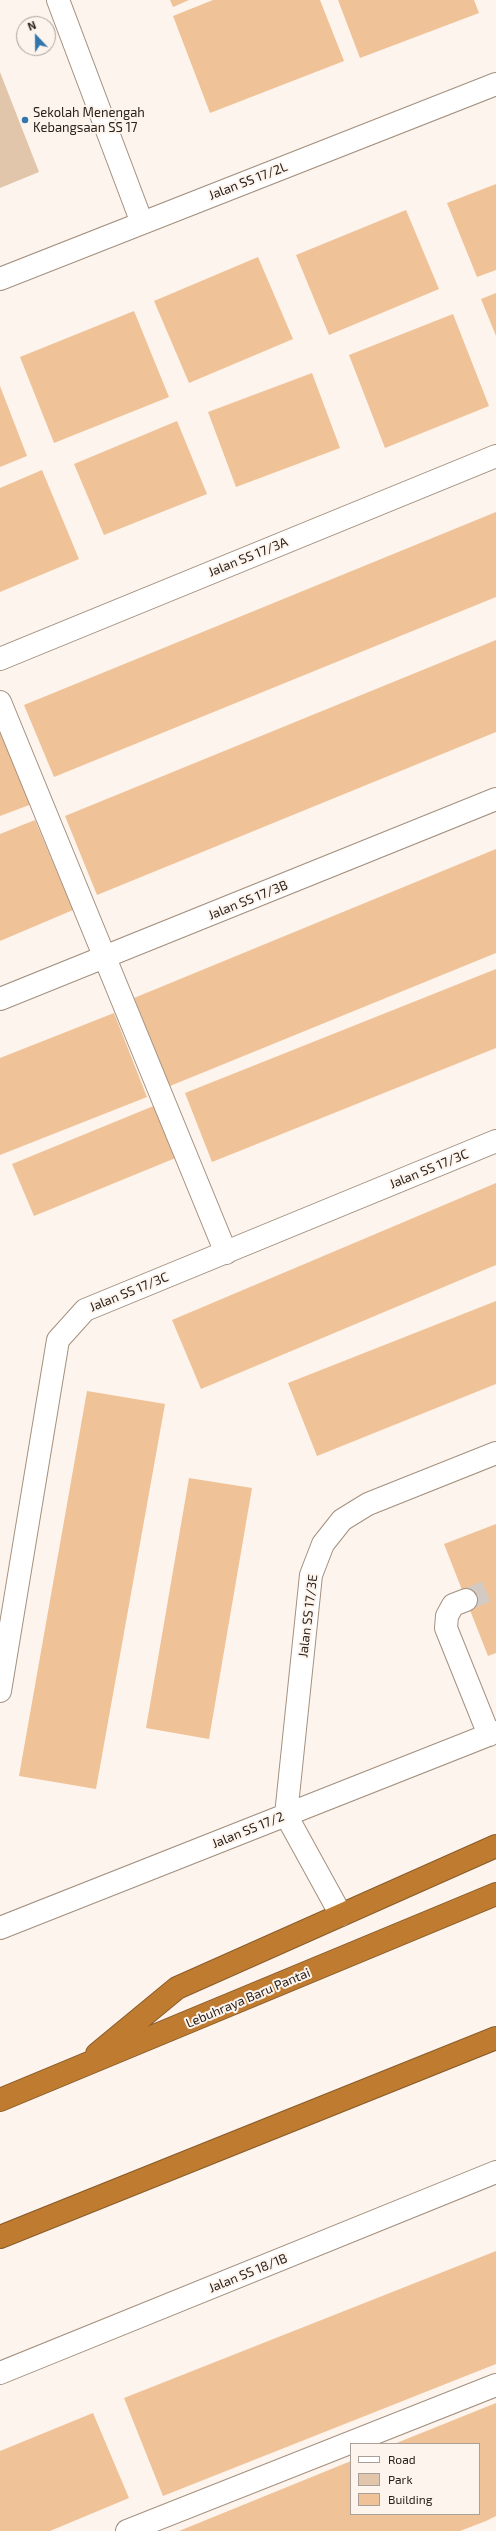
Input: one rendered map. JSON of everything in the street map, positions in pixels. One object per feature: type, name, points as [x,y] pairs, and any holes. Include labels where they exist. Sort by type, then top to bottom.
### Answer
[{"type":"highway","points":[[79,2069],[178,1988],[496,1846]]},
{"type":"highway","name":"Lebuhraya Baru Pantai","points":[[0,2100],[79,2069],[496,1894]]},
{"type":"highway","points":[[0,2237],[496,2038]]},
{"type":"highway","points":[[450,2056],[496,2054]]},
{"type":"street","points":[[58,0],[142,223]]},
{"type":"street","name":"Jalan SS 17/2L","points":[[0,278],[496,84]]},
{"type":"street","name":"Jalan SS 17/3A","points":[[0,658],[496,456]]},
{"type":"street","points":[[0,702],[226,1252]]},
{"type":"street","name":"Jalan SS 17/3B","points":[[0,999],[105,958],[496,799]]},
{"type":"street","name":"Jalan SS 17/3C","points":[[0,1691],[58,1340],[85,1310],[496,1141]]},
{"type":"street","name":"Jalan SS 17/3E","points":[[286,1815],[311,1575],[324,1544],[342,1520],[368,1504],[496,1453]]},
{"type":"street","points":[[466,1600],[453,1605],[447,1616],[446,1628],[492,1733]]},
{"type":"street","name":"Jalan SS 17/2","points":[[0,1928],[492,1733]]},
{"type":"street","points":[[286,1815],[341,1915]]},
{"type":"street","name":"Jalan SS 18/1B","points":[[0,2373],[496,2172]]},
{"type":"street","points":[[127,2531],[496,2385]]},
{"type":"green space","points":[[0,72],[39,172],[0,188]]},
{"type":"building","points":[[170,0],[189,0],[173,7]]},
{"type":"building","points":[[213,0],[320,0],[344,61],[210,113],[173,16]]},
{"type":"building","points":[[338,0],[474,0],[479,13],[360,58]]},
{"type":"building","points":[[496,184],[496,270],[477,277],[447,203]]},
{"type":"building","points":[[406,210],[439,289],[329,335],[296,255]]},
{"type":"building","points":[[258,257],[293,339],[189,383],[154,301]]},
{"type":"building","points":[[496,293],[496,336],[481,299]]},
{"type":"building","points":[[134,311],[169,397],[54,443],[20,357]]},
{"type":"building","points":[[453,314],[489,406],[385,448],[349,355]]},
{"type":"building","points":[[312,373],[340,448],[236,487],[208,412]]},
{"type":"building","points":[[0,386],[27,456],[0,467]]},
{"type":"building","points":[[177,421],[207,494],[104,535],[74,464]]},
{"type":"building","points":[[42,470],[79,559],[0,592],[0,488]]},
{"type":"building","points":[[496,512],[496,597],[54,777],[24,705]]},
{"type":"building","points":[[496,640],[496,732],[97,895],[65,816]]},
{"type":"building","points":[[0,723],[32,804],[0,816]]},
{"type":"building","points":[[35,820],[73,910],[0,941],[0,834]]},
{"type":"building","points":[[496,849],[496,953],[170,1086],[134,998]]},
{"type":"building","points":[[496,969],[496,1048],[212,1162],[185,1093]]},
{"type":"building","points":[[114,1013],[147,1097],[0,1155],[0,1058]]},
{"type":"building","points":[[156,1105],[178,1157],[34,1216],[12,1164]]},
{"type":"building","points":[[496,1183],[496,1265],[201,1389],[172,1320]]},
{"type":"building","points":[[496,1301],[496,1384],[317,1456],[288,1383]]},
{"type":"building","points":[[87,1391],[165,1404],[96,1789],[19,1776]]},
{"type":"building","points":[[189,1478],[252,1488],[209,1739],[146,1728]]},
{"type":"building","points":[[496,1524],[496,1653],[488,1656],[444,1544]]},
{"type":"building","points":[[496,2251],[496,2364],[163,2496],[124,2398]]},
{"type":"building","points":[[496,2403],[496,2516],[460,2531],[179,2531],[350,2461],[350,2515],[480,2515],[480,2443],[396,2443]]},
{"type":"building","points":[[93,2413],[129,2498],[50,2531],[0,2531],[0,2451]]},
{"type":"tunnel","points":[[466,1600],[496,1587]]},
{"type":"place","name":"Sekolah Menengah Kebangsaan SS 17","points":[[25,120]]}]
